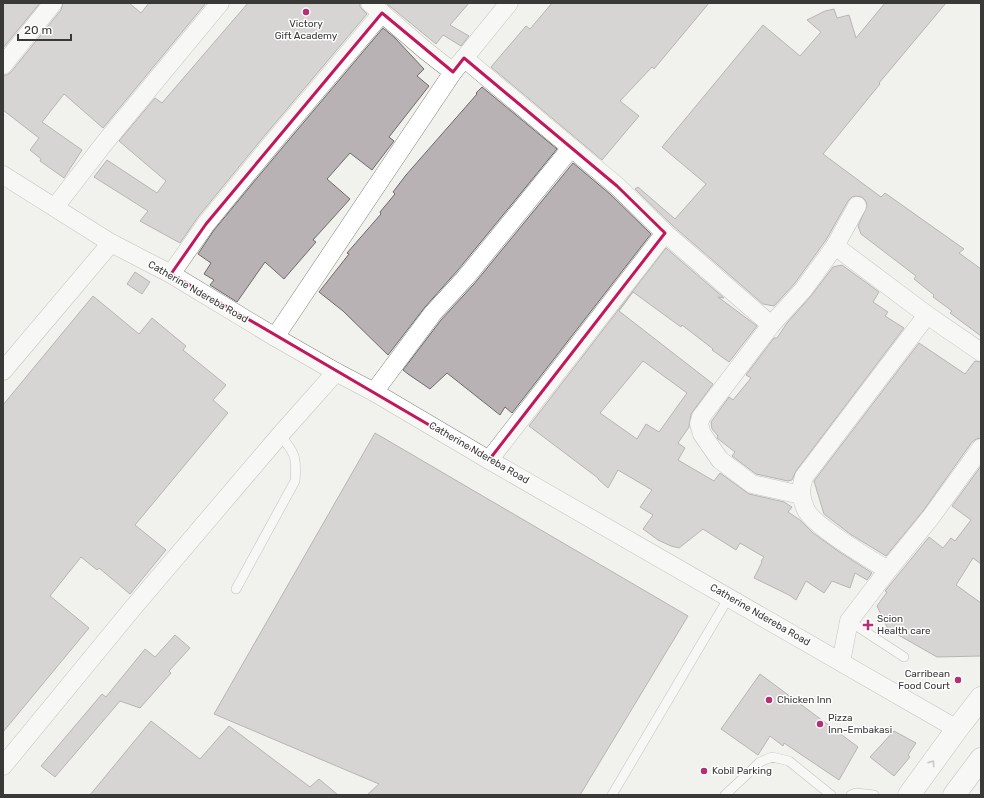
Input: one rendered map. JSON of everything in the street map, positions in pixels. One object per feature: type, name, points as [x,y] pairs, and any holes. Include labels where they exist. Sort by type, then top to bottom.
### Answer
[{"type":"main road","points":[[909,795],[956,728],[981,698]]},
{"type":"main road","points":[[954,795],[981,759]]},
{"type":"street","points":[[3,65],[53,3]]},
{"type":"street","points":[[55,207],[106,141],[220,3]]},
{"type":"street","points":[[275,337],[453,72],[509,3]]},
{"type":"street","points":[[171,274],[206,224],[376,8],[453,72]]},
{"type":"street","points":[[464,58],[617,186],[665,233],[771,325]]},
{"type":"street","points":[[374,392],[433,313],[466,277],[571,148]]},
{"type":"street","name":"Catherine Ndereba Road","points":[[3,175],[111,243],[171,274],[275,337],[374,392],[488,460],[956,728]]},
{"type":"street","points":[[801,495],[752,484],[720,460],[706,440],[699,424],[701,417],[771,325],[803,290],[835,246],[857,206]]},
{"type":"street","points":[[488,460],[665,233]]},
{"type":"street","points":[[3,371],[111,243]]},
{"type":"street","points":[[835,246],[927,315],[981,352]]},
{"type":"street","points":[[888,570],[860,554],[819,523],[807,511],[800,490],[804,477],[927,315]]},
{"type":"street","points":[[3,766],[132,609],[280,435],[336,372]]},
{"type":"street","points":[[841,662],[849,621],[935,512],[981,448]]},
{"type":"lane","points":[[236,589],[295,481],[296,463],[294,456],[292,450],[280,435]]},
{"type":"lane","points":[[612,795],[728,597]]},
{"type":"lane","points":[[849,621],[904,657]]},
{"type":"lane","points":[[725,795],[760,762],[772,757],[789,761],[831,795]]},
{"type":"lane","points":[[851,795],[856,793],[874,795]]},
{"type":"highlighted area","points":[[382,13],[453,72],[464,58],[617,186],[665,233],[489,460],[171,274],[206,224]]},
{"type":"building","points":[[3,3],[40,3],[3,48]]},
{"type":"building","points":[[63,3],[129,3],[141,13],[149,3],[206,3],[103,128],[64,94],[42,122],[82,150],[64,178],[40,161],[41,159],[30,150],[39,138],[3,110],[3,75],[7,75],[11,72],[61,10]]},
{"type":"building","points":[[248,3],[360,3],[360,7],[367,14],[198,217],[180,243],[140,221],[148,211],[94,177],[107,160],[157,193],[166,181],[119,141],[155,98],[162,103]]},
{"type":"building","points":[[386,3],[469,3],[450,25],[469,36],[461,46],[443,35],[436,44]]},
{"type":"building","points":[[552,3],[709,3],[654,69],[652,67],[620,101],[639,116],[602,160],[491,67],[526,26],[530,29]]},
{"type":"building","points":[[885,3],[946,3],[879,83],[880,84],[823,154],[881,197],[885,193],[964,249],[959,253],[981,269],[981,336],[950,313],[952,311],[933,297],[934,295],[914,279],[916,276],[861,234],[858,226],[867,206],[866,201],[862,197],[852,197],[848,201],[826,240],[795,283],[774,306],[763,304],[672,225],[635,189],[638,187],[675,219],[706,184],[662,147],[763,25],[800,56],[821,32],[807,20],[825,11],[834,9],[837,18],[849,15],[856,38]]},
{"type":"building","points":[[383,28],[395,38],[424,69],[417,76],[429,86],[389,137],[394,141],[372,170],[350,153],[327,179],[350,199],[313,240],[316,242],[284,279],[265,262],[237,302],[210,285],[214,280],[204,274],[211,263],[198,254],[214,230]]},
{"type":"building","points":[[482,87],[557,149],[458,270],[425,307],[388,355],[343,311],[319,292],[349,254],[347,253],[381,214],[380,212],[395,194],[393,192],[406,175]]},
{"type":"building","points":[[573,163],[610,194],[651,234],[512,413],[505,407],[500,415],[447,373],[430,389],[403,370],[441,320],[474,284]]},
{"type":"building","points":[[666,248],[724,298],[718,297],[757,326],[729,362],[682,325],[681,327],[633,292],[619,311],[713,384],[691,414],[689,427],[678,443],[685,448],[678,460],[714,481],[720,473],[749,494],[784,502],[792,507],[788,512],[800,520],[813,533],[872,573],[867,580],[855,573],[850,588],[832,581],[824,593],[806,581],[796,600],[754,578],[764,557],[740,543],[736,550],[703,529],[679,548],[658,540],[643,529],[653,515],[640,507],[652,490],[618,470],[608,488],[598,478],[529,426]],"holes":[[[643,361],[687,393],[659,432],[646,424],[637,439],[600,413]]]},
{"type":"building","points":[[842,265],[879,292],[873,302],[888,312],[885,316],[904,328],[796,471],[792,480],[788,481],[756,474],[732,456],[735,452],[717,438],[718,436],[712,429],[711,422],[729,397],[733,400],[751,378],[746,375],[774,338],[777,338],[787,323],[811,296],[833,267]]},
{"type":"building","points":[[135,272],[150,282],[142,294],[127,284]]},
{"type":"building","points":[[93,296],[139,334],[152,318],[186,346],[183,350],[226,385],[213,400],[228,413],[135,525],[166,550],[130,594],[99,568],[97,570],[81,557],[50,596],[89,628],[3,732],[3,405]]},
{"type":"building","points":[[919,343],[965,374],[975,361],[981,362],[981,438],[972,442],[923,511],[886,556],[850,534],[824,514],[814,481]]},
{"type":"building","points":[[375,433],[688,616],[580,795],[367,795],[379,784],[214,714]]},
{"type":"building","points":[[981,466],[981,564],[973,558],[956,585],[981,603],[981,656],[937,657],[888,629],[877,606],[887,592],[885,591],[929,537],[943,548],[951,538],[955,541],[971,520],[952,506]]},
{"type":"building","points":[[175,635],[190,648],[169,671],[171,673],[140,708],[120,701],[55,777],[41,766],[102,694],[106,697],[145,649],[155,657]]},
{"type":"building","points":[[760,674],[858,747],[839,780],[784,743],[783,746],[770,736],[758,755],[721,729]]},
{"type":"building","points":[[151,721],[200,759],[229,726],[310,787],[319,779],[338,795],[90,795]]},
{"type":"building","points":[[894,731],[916,743],[908,755],[910,757],[894,776],[870,757]]},
{"type":"place","name":"Victory Gift Academy","points":[[306,12]]},
{"type":"place","name":"Scion Health care","points":[[868,625]]},
{"type":"place","name":"Carribean Food Court","points":[[958,680]]},
{"type":"place","name":"Chicken Inn","points":[[769,700]]},
{"type":"place","name":"Pizza Inn-Embakasi","points":[[820,724]]},
{"type":"place","name":"Kobil Parking","points":[[704,771]]}]
